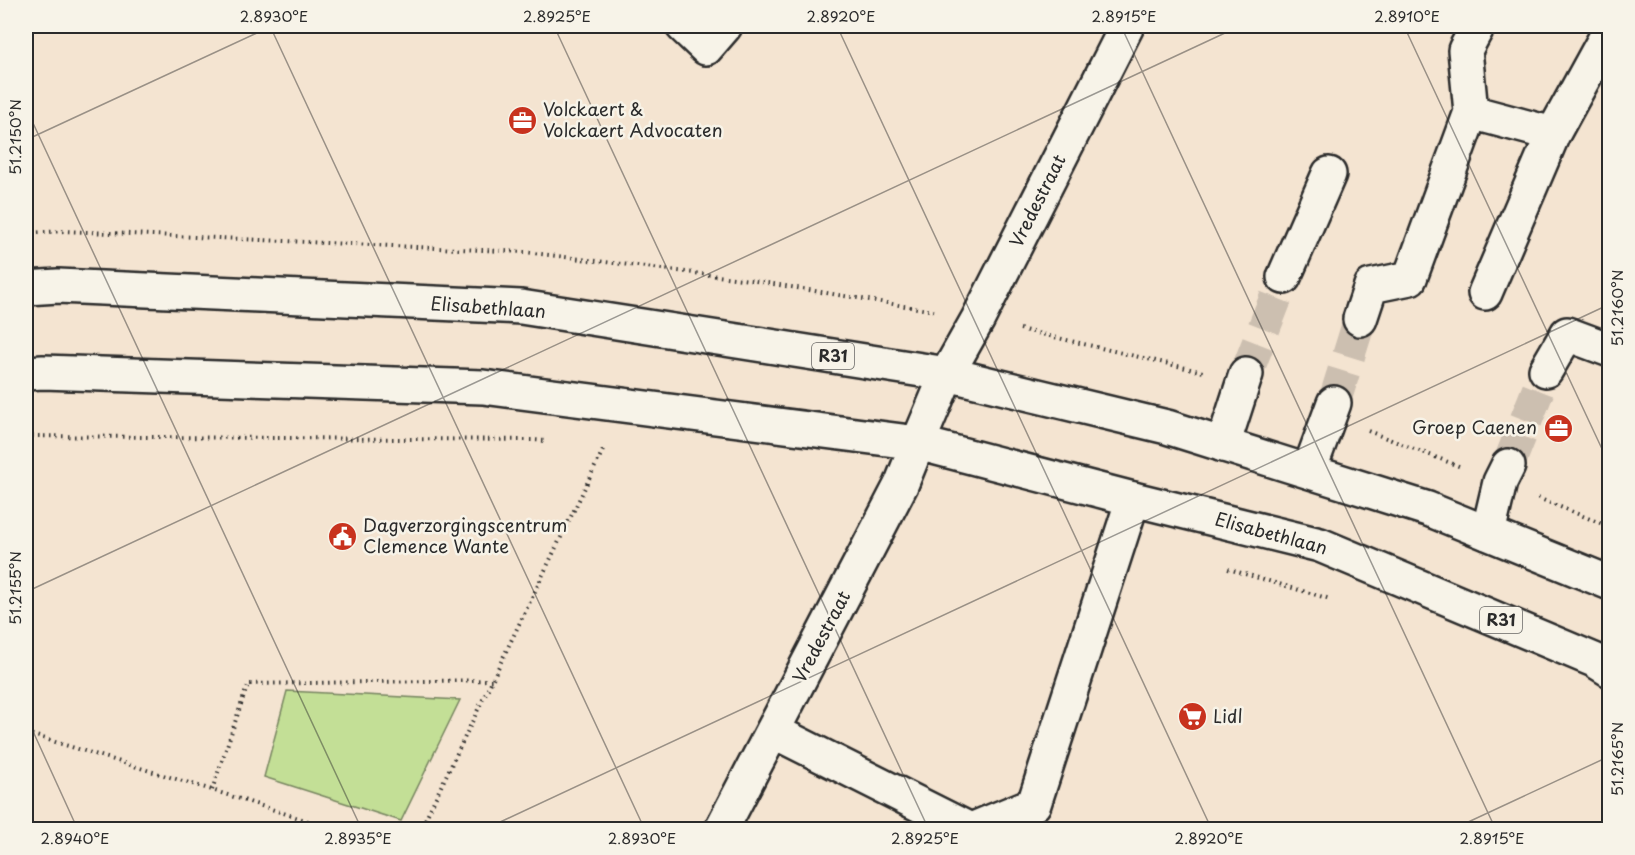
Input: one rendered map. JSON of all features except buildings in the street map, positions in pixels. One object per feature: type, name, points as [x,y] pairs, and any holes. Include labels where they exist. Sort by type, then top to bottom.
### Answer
[{"type":"main road","points":[[683,26],[706,48],[725,26]]},
{"type":"main road","name":"Vredestraat","points":[[946,374],[978,319],[1127,26]]},
{"type":"main road","points":[[1360,318],[1371,286],[1410,278],[1471,112],[1465,50],[1478,26]]},
{"type":"main road","points":[[1485,293],[1553,134],[1610,30]]},
{"type":"main road","points":[[1471,112],[1553,134]]},
{"type":"main road","points":[[1284,277],[1329,174]]},
{"type":"main road","name":"Elisabethlaan","points":[[26,288],[58,286],[521,307],[946,374],[1167,427],[1309,471],[1428,509],[1610,584]]},
{"type":"main road","points":[[1546,370],[1567,334],[1610,350]]},
{"type":"main road","name":"Elisabethlaan","points":[[26,373],[67,372],[483,387],[918,442],[1133,499],[1320,545],[1594,660],[1610,670]]},
{"type":"main road","points":[[918,442],[946,374]]},
{"type":"main road","points":[[1223,445],[1246,374]]},
{"type":"main road","points":[[1309,471],[1334,403]]},
{"type":"main road","name":"Vredestraat","points":[[721,830],[901,485],[918,442]]},
{"type":"main road","points":[[1488,533],[1500,483],[1508,466]]},
{"type":"main road","points":[[773,731],[970,830],[1034,804],[1133,499]]},
{"type":"path","points":[[26,436],[552,442]]},
{"type":"path","points":[[420,830],[604,448],[594,447]]},
{"type":"path","points":[[1223,568],[1337,602]]},
{"type":"path","points":[[212,790],[249,684],[492,680]]},
{"type":"path","points":[[26,734],[336,830]]},
{"type":"green space","points":[[287,691],[460,700],[401,821],[264,777]]},
{"type":"tunnel","points":[[1246,374],[1284,277]]},
{"type":"tunnel","points":[[1334,403],[1360,319]]},
{"type":"tunnel","points":[[1508,466],[1546,370]]},
{"type":"place","name":"Volckaert & Volckaert Advocaten","points":[[522,120]]},
{"type":"place","name":"Groep Caenen","points":[[1558,428]]},
{"type":"place","name":"Dagverzorgingscentrum Clemence Wante","points":[[342,536]]},
{"type":"place","name":"Lidl","points":[[1192,717]]}]
